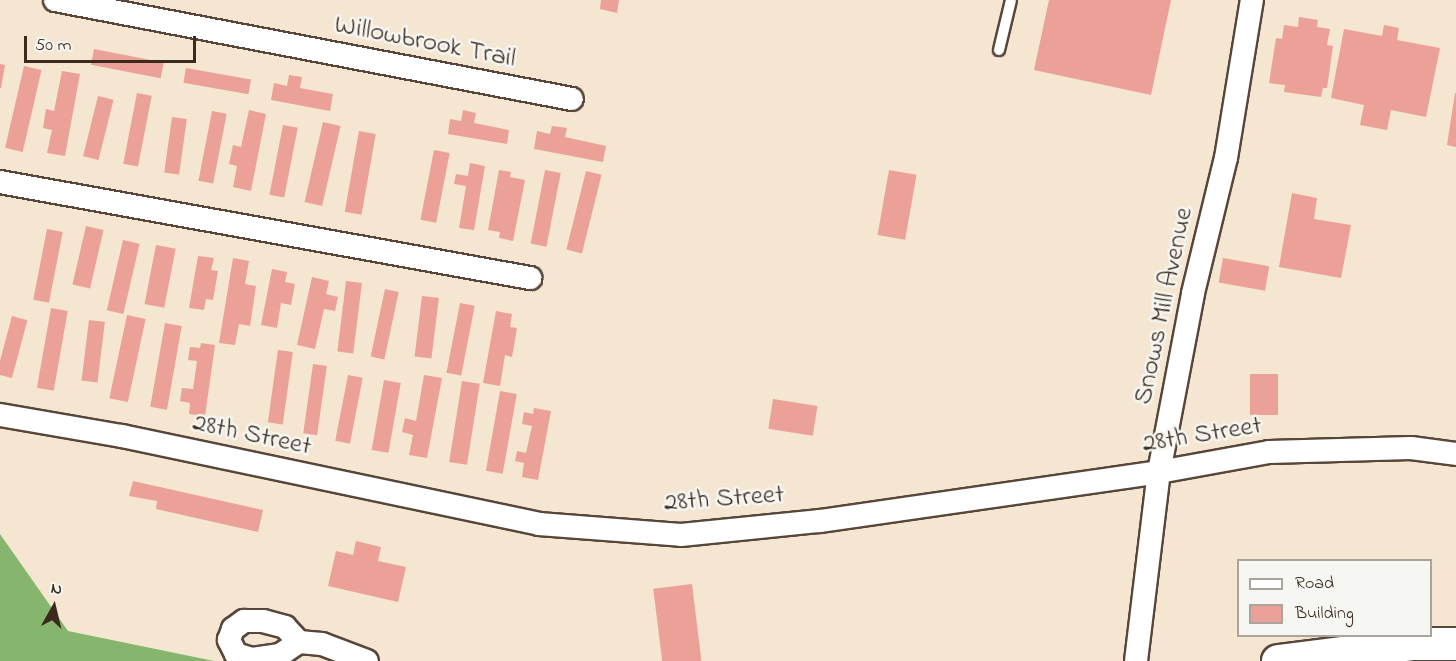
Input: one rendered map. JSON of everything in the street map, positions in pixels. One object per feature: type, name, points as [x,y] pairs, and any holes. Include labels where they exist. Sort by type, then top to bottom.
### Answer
[{"type":"main road","points":[[1278,661],[1412,644],[1456,644]]},
{"type":"street","name":"Willowbrook Trail","points":[[55,0],[572,99]]},
{"type":"street","name":"Snows Mill Avenue","points":[[1136,661],[1159,472],[1193,294],[1226,158],[1252,0]]},
{"type":"street","points":[[0,182],[530,278]]},
{"type":"street","name":"28th Street","points":[[0,415],[122,436],[539,524],[681,535],[820,521],[1159,472],[1269,452],[1411,448],[1456,454]]},
{"type":"street","points":[[299,642],[322,644],[367,661]]},
{"type":"lane","points":[[999,50],[1011,0]]},
{"type":"green space","points":[[0,534],[68,631],[214,661],[0,661]]},
{"type":"building","points":[[601,0],[619,0],[617,13],[600,9]]},
{"type":"building","points":[[1049,0],[1171,0],[1151,95],[1034,70]]},
{"type":"building","points":[[1299,17],[1318,20],[1317,27],[1330,29],[1327,45],[1333,46],[1327,88],[1323,88],[1321,97],[1284,92],[1285,85],[1269,83],[1276,38],[1282,39],[1284,25],[1298,27]]},
{"type":"building","points":[[1384,25],[1399,28],[1397,40],[1440,48],[1426,117],[1391,110],[1387,130],[1360,125],[1364,105],[1331,98],[1344,29],[1382,36]]},
{"type":"building","points":[[94,49],[164,63],[161,78],[91,65]]},
{"type":"building","points":[[0,64],[5,65],[1,88],[0,88]]},
{"type":"building","points":[[24,66],[42,70],[23,152],[5,148]]},
{"type":"building","points":[[186,68],[251,79],[248,94],[183,83]]},
{"type":"building","points":[[62,71],[80,74],[65,156],[47,153],[52,130],[43,128],[46,109],[54,111]]},
{"type":"building","points":[[289,75],[302,77],[300,88],[333,94],[330,111],[271,100],[274,83],[287,86]]},
{"type":"building","points":[[137,93],[152,96],[138,167],[123,164]]},
{"type":"building","points":[[1456,93],[1456,147],[1447,145]]},
{"type":"building","points":[[98,96],[114,100],[99,160],[83,156]]},
{"type":"building","points":[[249,110],[266,114],[251,191],[233,187],[237,166],[229,164],[233,145],[241,147]]},
{"type":"building","points":[[463,110],[476,113],[474,123],[509,130],[507,144],[448,134],[450,119],[461,121]]},
{"type":"building","points":[[212,111],[227,114],[213,184],[198,181]]},
{"type":"building","points":[[172,117],[187,119],[179,175],[164,172]]},
{"type":"building","points":[[323,122],[341,126],[322,206],[305,202]]},
{"type":"building","points":[[283,125],[298,128],[284,198],[269,195]]},
{"type":"building","points":[[552,126],[567,128],[565,137],[606,146],[603,162],[534,149],[537,131],[550,134]]},
{"type":"building","points":[[359,131],[376,134],[362,215],[345,212]]},
{"type":"building","points":[[434,150],[450,153],[436,223],[420,220]]},
{"type":"building","points":[[470,163],[485,166],[474,230],[459,228],[466,186],[454,184],[456,174],[468,176]]},
{"type":"building","points":[[499,170],[511,172],[510,177],[525,180],[513,241],[499,238],[500,232],[488,230]]},
{"type":"building","points":[[545,170],[561,173],[546,247],[531,244]]},
{"type":"building","points":[[889,170],[917,175],[905,240],[878,235]]},
{"type":"building","points":[[586,171],[602,175],[582,253],[566,250]]},
{"type":"building","points":[[1292,193],[1317,198],[1314,219],[1351,225],[1341,278],[1279,267]]},
{"type":"building","points":[[86,226],[104,230],[90,289],[73,284]]},
{"type":"building","points":[[47,229],[63,232],[49,303],[33,300]]},
{"type":"building","points":[[123,240],[140,244],[123,314],[107,310]]},
{"type":"building","points":[[156,245],[176,249],[164,308],[145,304]]},
{"type":"building","points":[[198,256],[214,258],[211,270],[218,271],[213,300],[206,299],[204,310],[189,308]]},
{"type":"building","points":[[233,258],[249,261],[245,284],[256,286],[250,326],[239,324],[235,345],[219,343]]},
{"type":"building","points":[[1223,258],[1269,266],[1265,291],[1219,283]]},
{"type":"building","points":[[272,269],[287,272],[285,282],[295,284],[291,305],[281,303],[277,328],[261,325]]},
{"type":"building","points":[[312,277],[329,281],[326,294],[338,297],[335,311],[324,309],[315,349],[297,345]]},
{"type":"building","points":[[346,281],[362,283],[353,353],[337,351]]},
{"type":"building","points":[[385,289],[399,292],[384,359],[371,356]]},
{"type":"building","points":[[422,296],[439,298],[431,359],[415,357]]},
{"type":"building","points":[[460,303],[475,306],[461,376],[446,373]]},
{"type":"building","points":[[51,308],[68,311],[54,391],[37,388]]},
{"type":"building","points":[[496,311],[512,314],[510,327],[517,328],[512,357],[505,355],[500,386],[483,383]]},
{"type":"building","points":[[127,315],[146,319],[128,402],[109,398]]},
{"type":"building","points":[[12,316],[27,320],[12,378],[0,375],[0,361]]},
{"type":"building","points":[[89,320],[105,322],[97,382],[82,381]]},
{"type":"building","points":[[165,323],[182,326],[167,410],[150,407]]},
{"type":"building","points":[[201,343],[215,345],[205,416],[189,414],[190,403],[180,401],[182,388],[193,389],[197,361],[188,360],[190,347],[200,348]]},
{"type":"building","points":[[278,350],[293,352],[283,424],[268,422]]},
{"type":"building","points":[[313,364],[327,366],[317,435],[303,433]]},
{"type":"building","points":[[1250,374],[1278,374],[1278,415],[1250,415]]},
{"type":"building","points":[[348,375],[363,378],[350,444],[335,441]]},
{"type":"building","points":[[424,375],[442,378],[427,458],[409,455],[413,435],[402,432],[405,418],[416,421]]},
{"type":"building","points":[[384,380],[401,383],[388,453],[372,450]]},
{"type":"building","points":[[462,381],[480,384],[467,465],[449,462]]},
{"type":"building","points":[[500,391],[517,394],[503,474],[486,471]]},
{"type":"building","points":[[773,399],[817,406],[813,436],[768,429]]},
{"type":"building","points":[[534,408],[551,411],[538,480],[522,477],[524,463],[515,461],[517,451],[526,453],[532,426],[522,424],[524,412],[533,414]]},
{"type":"building","points":[[133,481],[263,510],[258,532],[156,509],[157,501],[129,496]]},
{"type":"building","points":[[356,541],[381,547],[378,561],[406,567],[398,602],[328,586],[336,551],[353,555]]},
{"type":"building","points":[[692,584],[701,661],[662,661],[653,589]]}]
